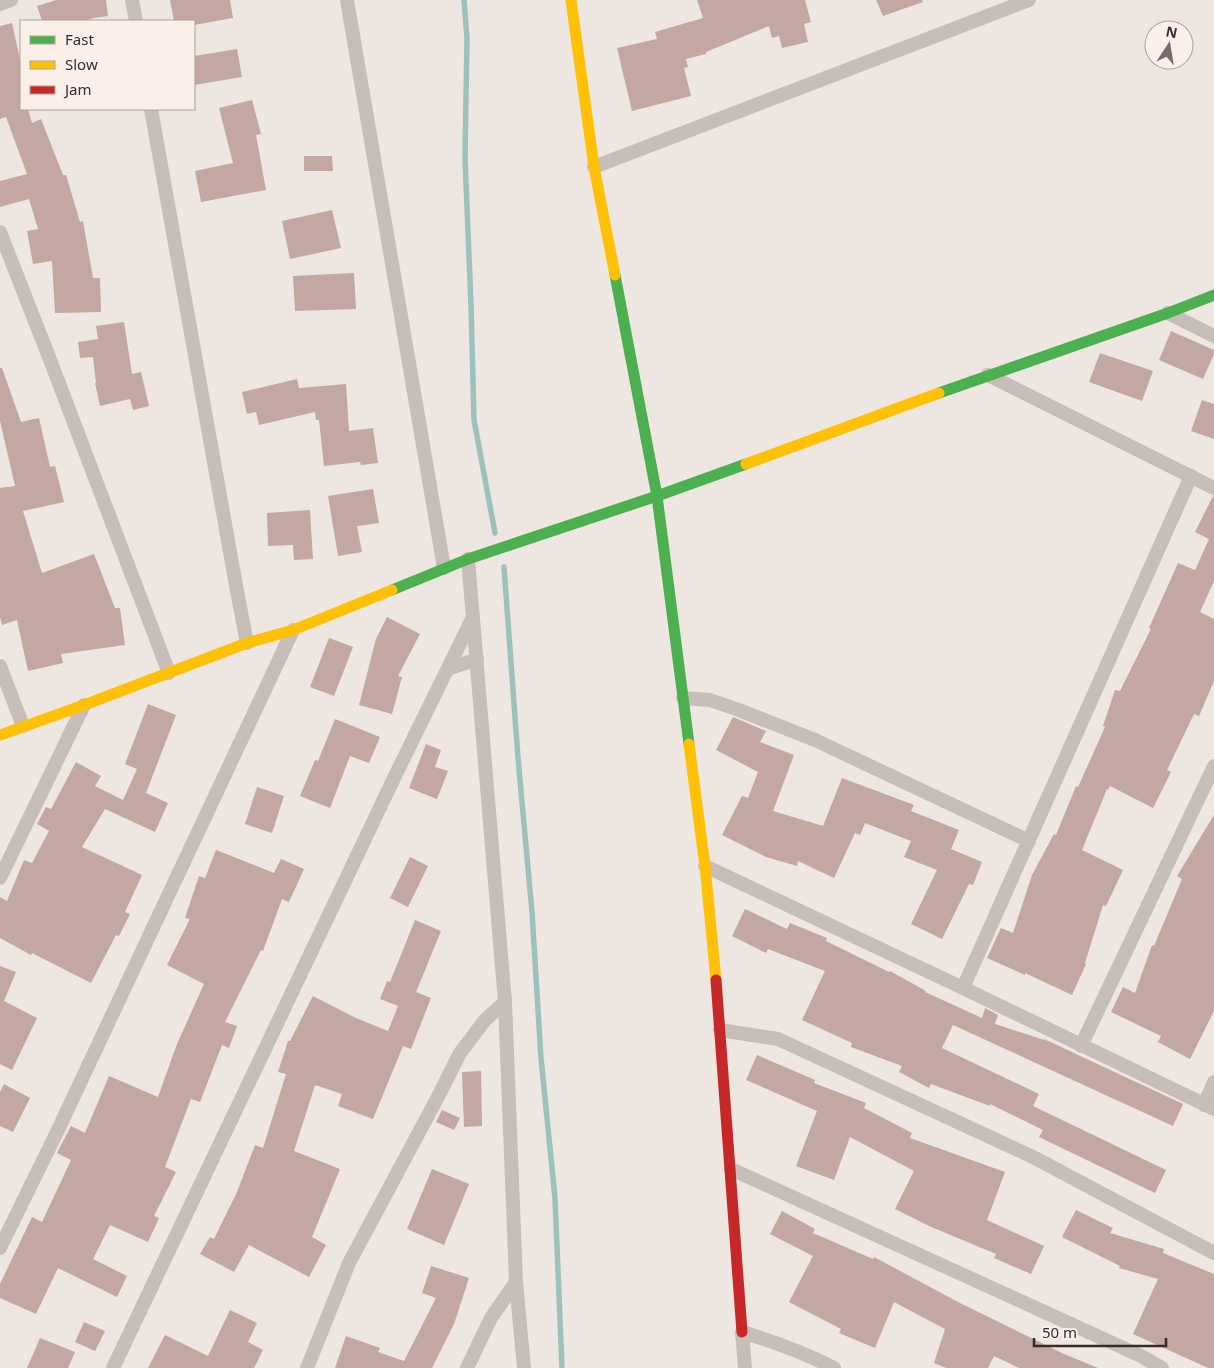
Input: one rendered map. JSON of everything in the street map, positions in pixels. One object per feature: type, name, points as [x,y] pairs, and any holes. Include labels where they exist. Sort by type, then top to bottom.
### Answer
[{"type":"street","points":[[0,4],[11,0]]},
{"type":"street","points":[[132,0],[136,20]]},
{"type":"street","points":[[347,0],[444,568]]},
{"type":"street","points":[[571,0],[594,167],[657,496],[705,866],[720,1030],[745,1368]]},
{"type":"street","points":[[594,167],[1030,0]]},
{"type":"street","points":[[151,110],[247,643]]},
{"type":"street","points":[[0,232],[169,673]]},
{"type":"street","points":[[0,735],[247,643],[293,630],[468,559],[657,496],[1214,295]]},
{"type":"street","points":[[1168,313],[1214,336]]},
{"type":"street","points":[[988,375],[1214,488]]},
{"type":"street","points":[[963,988],[1191,476]]},
{"type":"street","points":[[468,559],[505,1002],[516,1282],[524,1368]]},
{"type":"street","points":[[113,1368],[395,776],[473,617]]},
{"type":"street","points":[[0,1248],[61,1123],[293,630]]},
{"type":"street","points":[[448,669],[477,659]]},
{"type":"street","points":[[0,666],[23,726]]},
{"type":"street","points":[[683,698],[710,700],[815,740],[1029,841]]},
{"type":"street","points":[[0,878],[84,705]]},
{"type":"street","points":[[1081,1046],[1214,766]]},
{"type":"street","points":[[705,866],[1209,1107],[1214,1082]]},
{"type":"street","points":[[307,1368],[349,1263],[460,1053],[485,1020],[505,1002]]},
{"type":"street","points":[[720,1030],[778,1039],[1033,1157],[1214,1252]]},
{"type":"street","points":[[731,1169],[1141,1356],[1162,1368]]},
{"type":"street","points":[[467,1368],[491,1318],[516,1282]]},
{"type":"street","points":[[742,1332],[776,1342],[834,1368]]},
{"type":"building","points":[[56,0],[106,0],[108,16],[87,20],[42,20],[37,6]]},
{"type":"building","points":[[170,0],[230,0],[233,18],[195,25],[195,20],[174,20]]},
{"type":"building","points":[[697,0],[805,0],[811,22],[804,24],[808,42],[782,48],[779,36],[772,38],[769,26],[706,52],[706,54],[686,59],[688,67],[684,68],[691,96],[632,111],[617,48],[657,39],[655,32],[703,18]]},
{"type":"building","points":[[876,0],[922,0],[923,2],[883,16]]},
{"type":"building","points":[[12,23],[20,59],[20,110],[28,110],[32,123],[41,119],[63,175],[66,175],[80,222],[83,221],[93,278],[100,278],[101,312],[55,313],[52,261],[33,264],[27,231],[38,229],[29,199],[0,207],[0,181],[27,174],[6,117],[0,119],[0,26]]},
{"type":"building","points":[[237,49],[242,77],[195,85],[195,56]]},
{"type":"building","points":[[252,100],[261,134],[256,135],[266,190],[201,202],[195,171],[233,163],[219,108]]},
{"type":"building","points":[[304,156],[332,156],[333,171],[304,171]]},
{"type":"building","points":[[332,210],[341,248],[290,259],[282,221]]},
{"type":"building","points":[[354,273],[356,309],[295,311],[293,276]]},
{"type":"building","points":[[124,322],[132,374],[141,372],[149,406],[133,410],[130,399],[100,406],[95,383],[93,357],[80,358],[78,342],[98,339],[96,326]]},
{"type":"building","points":[[1171,331],[1214,350],[1203,379],[1159,360]]},
{"type":"building","points":[[1100,353],[1153,371],[1142,401],[1089,382]]},
{"type":"building","points":[[0,368],[2,368],[21,422],[39,418],[50,467],[55,466],[64,502],[23,511],[42,573],[94,554],[115,608],[120,608],[125,645],[61,654],[63,663],[28,671],[17,620],[2,625],[0,617],[0,488],[15,486],[0,421]]},
{"type":"building","points":[[297,379],[299,388],[346,384],[349,431],[373,428],[378,463],[361,465],[360,462],[324,466],[319,420],[316,420],[315,412],[259,425],[256,412],[247,414],[242,392]]},
{"type":"building","points":[[1202,400],[1214,404],[1214,439],[1191,431]]},
{"type":"building","points":[[373,489],[379,523],[357,526],[362,552],[338,556],[328,496]]},
{"type":"building","points":[[1213,496],[1214,581],[1200,612],[1214,619],[1214,681],[1199,716],[1194,714],[1167,770],[1171,772],[1153,808],[1110,786],[1107,789],[1082,850],[1123,870],[1106,906],[1103,905],[1086,964],[1072,995],[987,958],[1001,928],[1013,933],[1032,875],[1054,834],[1056,835],[1076,786],[1078,787],[1105,727],[1103,726],[1115,690],[1120,691],[1151,629],[1149,628],[1178,563],[1195,570],[1209,539],[1195,532]]},
{"type":"building","points":[[310,510],[313,559],[294,560],[293,545],[268,546],[267,513]]},
{"type":"building","points":[[387,617],[420,634],[398,676],[402,677],[392,714],[359,705],[376,639]]},
{"type":"building","points":[[329,638],[353,647],[334,696],[310,687]]},
{"type":"building","points":[[148,704],[176,715],[146,793],[168,803],[155,832],[105,809],[82,847],[142,875],[125,912],[130,914],[119,936],[116,935],[91,983],[0,938],[0,897],[7,901],[24,860],[32,863],[49,831],[37,824],[46,807],[51,809],[76,762],[101,776],[95,786],[123,800],[137,769],[125,764]]},
{"type":"building","points":[[733,717],[766,731],[760,742],[794,755],[773,811],[823,826],[842,778],[914,805],[911,811],[959,830],[951,849],[982,862],[973,885],[969,884],[942,939],[911,924],[937,870],[904,857],[911,841],[865,823],[860,835],[855,833],[834,878],[798,861],[797,866],[766,857],[722,835],[742,796],[748,798],[758,772],[716,750]]},
{"type":"building","points":[[335,719],[380,737],[369,763],[350,756],[330,808],[300,796],[315,760],[318,761]]},
{"type":"building","points":[[426,744],[441,750],[435,767],[448,771],[437,799],[409,788]]},
{"type":"building","points":[[257,787],[284,796],[272,833],[245,824]]},
{"type":"building","points":[[1214,815],[1214,1011],[1190,1059],[1158,1042],[1161,1036],[1111,1012],[1123,987],[1135,993],[1152,945],[1154,946],[1182,879],[1177,876]]},
{"type":"building","points":[[216,850],[274,873],[281,859],[304,869],[289,902],[282,899],[263,951],[261,950],[225,1022],[237,1026],[229,1048],[222,1045],[200,1102],[191,1099],[165,1167],[176,1172],[154,1216],[159,1218],[148,1242],[110,1225],[93,1259],[127,1276],[117,1297],[58,1268],[36,1314],[0,1298],[0,1284],[32,1217],[42,1222],[71,1160],[57,1153],[71,1126],[85,1133],[109,1076],[158,1097],[177,1044],[204,984],[167,965],[190,919],[185,918],[199,876],[205,878]]},
{"type":"building","points":[[410,857],[428,866],[408,907],[390,898]]},
{"type":"building","points":[[745,909],[787,929],[790,923],[827,938],[826,941],[890,971],[925,992],[982,1018],[985,1008],[998,1015],[995,1024],[1044,1039],[1183,1104],[1173,1126],[953,1025],[942,1048],[1039,1094],[1033,1106],[1166,1170],[1155,1193],[1039,1137],[1043,1130],[990,1104],[990,1106],[931,1084],[929,1088],[899,1072],[902,1066],[851,1047],[852,1043],[802,1020],[825,971],[768,949],[766,953],[732,936]]},
{"type":"building","points":[[415,920],[441,931],[416,992],[431,998],[411,1049],[403,1046],[373,1119],[338,1106],[342,1094],[315,1085],[294,1151],[340,1169],[312,1237],[326,1245],[309,1277],[249,1245],[234,1272],[200,1254],[210,1237],[214,1239],[237,1192],[255,1145],[263,1148],[286,1074],[278,1072],[288,1041],[290,1041],[313,996],[356,1018],[388,1031],[398,1006],[380,999],[387,981],[390,982]]},
{"type":"building","points":[[0,966],[16,972],[4,1001],[37,1018],[12,1070],[0,1064]]},
{"type":"building","points":[[757,1055],[815,1080],[814,1083],[866,1103],[864,1108],[912,1133],[910,1138],[1005,1172],[987,1220],[1044,1246],[1031,1274],[994,1258],[996,1254],[929,1226],[895,1209],[914,1171],[850,1137],[834,1180],[796,1166],[817,1111],[746,1080]]},
{"type":"building","points":[[481,1071],[482,1126],[464,1127],[462,1072]]},
{"type":"building","points":[[4,1084],[30,1098],[13,1132],[0,1126],[0,1092]]},
{"type":"building","points":[[442,1110],[460,1118],[454,1130],[436,1122]]},
{"type":"building","points":[[432,1169],[469,1184],[444,1245],[407,1229]]},
{"type":"building","points":[[1076,1210],[1113,1228],[1110,1233],[1164,1249],[1163,1253],[1214,1274],[1214,1368],[1208,1368],[1133,1334],[1158,1279],[1119,1268],[1120,1266],[1062,1237]]},
{"type":"building","points":[[782,1211],[815,1229],[813,1233],[873,1259],[874,1257],[960,1303],[1064,1354],[1098,1368],[1019,1368],[994,1356],[988,1368],[946,1368],[934,1363],[945,1329],[894,1302],[875,1348],[839,1333],[841,1329],[789,1302],[813,1256],[770,1234]]},
{"type":"building","points":[[431,1266],[469,1278],[454,1324],[432,1368],[335,1368],[346,1336],[380,1348],[378,1352],[404,1361],[436,1298],[422,1293]]},
{"type":"building","points":[[230,1310],[257,1323],[248,1342],[263,1350],[254,1368],[148,1368],[165,1335],[208,1356]]},
{"type":"building","points":[[84,1322],[105,1331],[95,1351],[75,1342]]},
{"type":"building","points":[[40,1338],[75,1352],[68,1368],[27,1368]]},
{"type":"waterway","points":[[464,0],[467,38],[465,158],[474,420],[495,533]]},
{"type":"waterway","points":[[504,567],[532,912],[541,1058],[555,1198],[562,1368]]},
{"type":"traffic: fast","points":[[615,275],[657,496],[689,744]]},
{"type":"traffic: fast","points":[[939,393],[1168,313],[1214,295]]},
{"type":"traffic: fast","points":[[392,590],[468,559],[657,496],[746,464]]},
{"type":"traffic: slow","points":[[571,0],[594,167],[615,275]]},
{"type":"traffic: slow","points":[[746,464],[939,393]]},
{"type":"traffic: slow","points":[[0,735],[247,643],[293,630],[392,590]]},
{"type":"traffic: slow","points":[[689,744],[705,866],[716,980]]},
{"type":"traffic: jam","points":[[716,980],[742,1332]]}]
